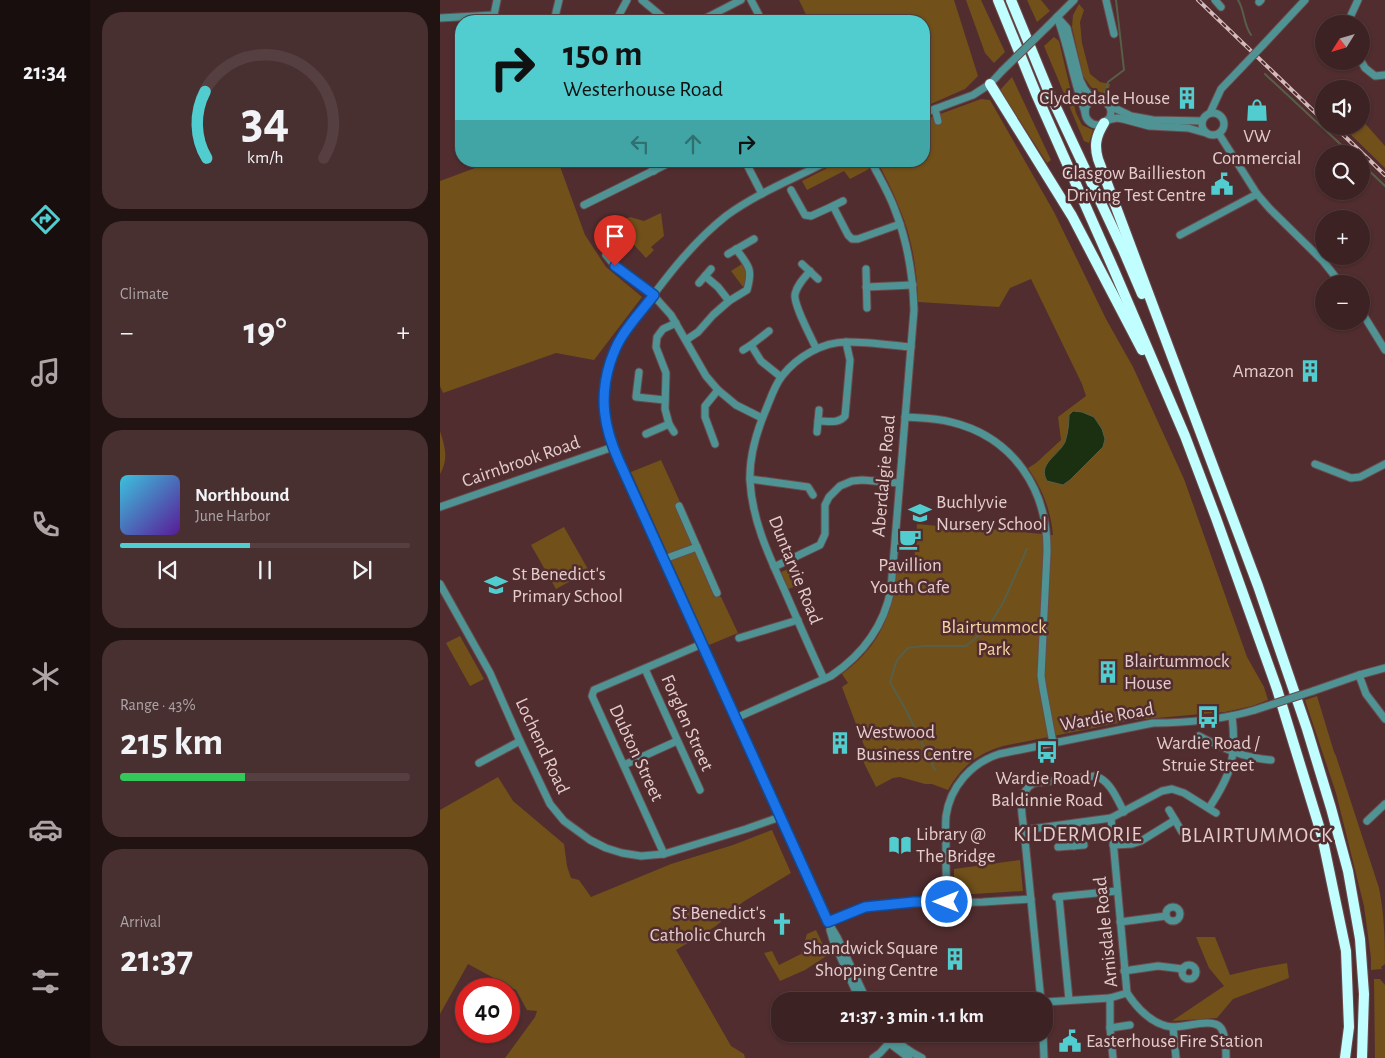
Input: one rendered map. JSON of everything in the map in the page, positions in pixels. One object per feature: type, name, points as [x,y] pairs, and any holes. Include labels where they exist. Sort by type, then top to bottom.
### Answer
[{"type":"highway","points":[[998,0],[1037,96],[1185,436],[1277,689],[1322,836],[1346,952],[1348,1027],[1345,1058]]},
{"type":"highway","points":[[1011,0],[1048,90],[1124,252],[1200,431]]},
{"type":"highway","points":[[990,84],[1083,236],[1185,436]]},
{"type":"highway","points":[[1105,122],[1096,141],[1098,159],[1234,519],[1307,729],[1339,835],[1352,890],[1360,939],[1364,994],[1362,1058]]},
{"type":"street","points":[[494,15],[497,0]]},
{"type":"street","points":[[555,15],[559,0]]},
{"type":"street","points":[[619,15],[627,0]]},
{"type":"street","points":[[642,0],[660,15]]},
{"type":"street","points":[[712,15],[741,0]]},
{"type":"street","points":[[752,0],[759,15]]},
{"type":"street","points":[[930,111],[973,95],[990,84],[1074,0]]},
{"type":"street","points":[[1106,0],[1114,34]]},
{"type":"street","points":[[1215,0],[1221,7]]},
{"type":"street","points":[[1210,113],[1221,89],[1305,0]]},
{"type":"street","points":[[1351,15],[1358,0]]},
{"type":"street","points":[[1057,17],[1067,28],[1080,80],[1090,96],[1102,99],[1108,105],[1131,116],[1154,120],[1202,121]]},
{"type":"street","points":[[1057,17],[1064,37],[1072,75],[1086,116],[1091,123],[1100,124],[1116,118],[1149,126],[1188,128],[1212,135],[1219,134],[1224,129],[1224,121],[1217,113],[1210,113],[1202,121],[1202,128],[1206,133]]},
{"type":"street","points":[[440,18],[455,18]]},
{"type":"street","points":[[1368,70],[1375,76],[1385,75]]},
{"type":"street","points":[[1085,112],[1085,108],[1090,101],[1098,99]]},
{"type":"street","points":[[1105,122],[1110,113],[1108,105]]},
{"type":"street","points":[[935,109],[938,121]]},
{"type":"street","points":[[1219,134],[1257,194],[1323,261],[1334,275]]},
{"type":"street","points":[[652,167],[654,171]]},
{"type":"street","points":[[584,205],[661,167]]},
{"type":"street","points":[[749,167],[762,194]]},
{"type":"street","points":[[816,167],[738,208],[711,229],[686,254],[621,338],[614,351],[605,380],[604,405],[608,434],[613,448],[828,922],[833,940],[856,992]]},
{"type":"street","name":"Aberdalgie Road","points":[[736,718],[824,679],[841,669],[860,652],[877,628],[883,615],[890,589],[914,310],[913,285],[908,251],[890,198],[874,167]]},
{"type":"street","points":[[791,190],[805,215],[811,216],[843,201]]},
{"type":"street","points":[[1180,235],[1257,194]]},
{"type":"street","points":[[833,206],[852,239],[858,239],[900,224]]},
{"type":"street","points":[[728,254],[754,239]]},
{"type":"street","points":[[686,340],[698,332],[728,301],[747,290],[751,276],[748,264],[736,249]]},
{"type":"street","points":[[606,254],[615,266],[654,295],[676,322],[706,376],[718,390],[736,405],[762,418]]},
{"type":"street","points":[[802,264],[818,279]]},
{"type":"street","points":[[699,283],[711,269]]},
{"type":"street","points":[[866,269],[867,308]]},
{"type":"street","points":[[810,271],[801,281],[795,294],[796,303],[816,348]]},
{"type":"street","points":[[704,276],[718,287],[728,301]]},
{"type":"street","points":[[866,287],[913,285]]},
{"type":"street","points":[[674,432],[670,424],[665,400],[666,373],[656,346],[657,337],[663,329],[676,322]]},
{"type":"street","points":[[1370,326],[1385,350]]},
{"type":"street","points":[[742,350],[769,332]]},
{"type":"street","points":[[818,421],[836,422],[842,420],[845,416],[850,360],[846,342]]},
{"type":"street","name":"Duntarvie Road","points":[[824,679],[774,567],[756,520],[750,479],[751,460],[757,432],[781,377],[795,362],[816,348],[832,343],[846,342],[911,347]]},
{"type":"street","points":[[751,345],[761,361],[781,377]]},
{"type":"street","points":[[638,372],[636,397],[665,400]]},
{"type":"street","points":[[716,444],[705,417],[705,406],[718,390]]},
{"type":"street","points":[[817,432],[819,410]]},
{"type":"street","points":[[905,417],[950,422],[966,426],[984,435],[1015,459],[1036,491],[1042,506],[1047,532],[1041,676],[1053,743]]},
{"type":"street","points":[[646,434],[670,424]]},
{"type":"street","name":"Cairnbrook Road","points":[[440,507],[613,448]]},
{"type":"street","points":[[1315,464],[1351,478],[1360,477],[1385,464]]},
{"type":"street","points":[[750,479],[808,487],[813,495]]},
{"type":"street","points":[[774,567],[820,545],[825,534],[825,505],[829,497],[840,486],[852,480],[899,483]]},
{"type":"street","points":[[680,506],[717,593]]},
{"type":"street","points":[[664,559],[697,547]]},
{"type":"street","name":"Lochend Road","points":[[440,584],[490,673],[550,804],[564,821],[590,840],[622,853],[641,856],[664,854],[780,817]]},
{"type":"street","points":[[739,638],[798,620]]},
{"type":"street","name":"Dubton Street","points":[[664,854],[592,696],[594,690],[702,644]]},
{"type":"street","name":"Forglen Street","points":[[645,668],[700,790]]},
{"type":"street","name":"Wardie Road","points":[[947,902],[946,816],[951,799],[960,781],[975,766],[993,756],[1153,723],[1194,722],[1232,716],[1385,668]]},
{"type":"street","points":[[1359,675],[1366,694],[1385,719]]},
{"type":"street","points":[[1209,808],[1220,791],[1228,773],[1234,751],[1232,716]]},
{"type":"street","points":[[1199,736],[1222,748],[1239,754],[1271,760]]},
{"type":"street","points":[[479,762],[520,741]]},
{"type":"street","points":[[624,766],[677,741]]},
{"type":"street","points":[[1040,992],[1020,806],[1024,792],[1034,782],[1092,775],[1099,776],[1108,784],[1124,812]]},
{"type":"street","points":[[1024,830],[1111,818],[1162,791],[1172,789],[1184,793],[1216,813]]},
{"type":"street","points":[[1367,821],[1385,804]]},
{"type":"street","points":[[1169,810],[1182,832]]},
{"type":"street","name":"Arnisdale Road","points":[[1111,818],[1127,993],[1132,1001],[1147,1015],[1158,1022],[1173,1027]]},
{"type":"street","points":[[1114,845],[1132,844],[1141,841],[1175,820]]},
{"type":"street","points":[[1072,824],[1074,846]]},
{"type":"street","points":[[1058,847],[1084,845]]},
{"type":"street","points":[[1069,1000],[1058,897],[1117,891]]},
{"type":"street","points":[[828,922],[865,907],[914,902],[983,902],[1031,899]]},
{"type":"street","points":[[1120,922],[1166,916]]},
{"type":"street","points":[[828,922],[838,937],[863,992]]},
{"type":"street","points":[[1124,971],[1158,966],[1183,969]]},
{"type":"street","points":[[1053,1001],[1110,998],[1127,993]]},
{"type":"street","points":[[1110,998],[1113,1058]]},
{"type":"street","points":[[1176,1058],[1173,1027],[1207,1023],[1219,1025],[1222,1029],[1226,1058]]},
{"type":"street","points":[[1110,1028],[1130,1025]]},
{"type":"street","points":[[896,1042],[922,1058]]},
{"type":"street","points":[[1043,1042],[1044,1058]]},
{"type":"street","points":[[873,1058],[889,1043],[909,1058]]},
{"type":"green space","points":[[799,0],[954,0],[978,76],[965,89],[930,104],[930,15],[806,15]]},
{"type":"green space","points":[[966,0],[981,0],[1005,52],[994,63],[985,53]]},
{"type":"green space","points":[[1027,0],[1041,0],[1050,11],[1037,22]]},
{"type":"green space","points":[[1079,4],[1084,10],[1080,22],[1082,43],[1090,74],[1100,82],[1110,84],[1107,96],[1091,87],[1083,76],[1072,27],[1073,15]]},
{"type":"green space","points":[[1054,37],[1059,41],[1076,113],[1082,125],[1093,130],[1089,143],[1084,141],[1044,46]]},
{"type":"green space","points":[[1012,77],[1051,160],[1047,163],[1000,90]]},
{"type":"green space","name":"Blairtummock Park","points":[[981,99],[990,100],[1054,212],[1106,319],[1133,367],[1184,479],[1247,657],[1264,687],[1268,700],[1225,712],[1134,720],[1003,746],[985,753],[971,762],[959,774],[948,790],[932,784],[900,777],[893,778],[876,787],[862,759],[868,756],[842,687],[848,683],[842,674],[868,650],[884,625],[893,596],[898,562],[914,563],[917,524],[938,526],[938,524],[1053,535],[1045,500],[1028,468],[1061,440],[1058,417],[1086,396],[1031,279],[1010,288],[999,307],[918,302],[915,265],[904,218],[880,167],[930,167],[930,118]]},
{"type":"green space","points":[[1370,129],[1385,146],[1385,168],[1370,153],[1370,145],[1361,145],[1351,135],[1370,135]]},
{"type":"green space","points":[[478,167],[560,167],[585,235],[606,267],[642,297],[594,360],[556,353],[443,393],[440,386],[440,181]]},
{"type":"green space","points":[[829,167],[868,167],[869,169],[850,179],[844,171],[807,190],[802,181]]},
{"type":"green space","points":[[661,213],[664,236],[651,247],[654,250],[646,258],[624,236],[618,223],[630,217],[644,221]]},
{"type":"green space","points":[[742,264],[746,275],[743,287],[731,271]]},
{"type":"green space","points":[[440,431],[445,448],[445,458],[440,474]]},
{"type":"green space","points":[[661,460],[681,504],[676,507],[714,597],[721,597],[738,633],[709,645],[631,472]]},
{"type":"green space","points":[[564,527],[589,571],[556,589],[531,545]]},
{"type":"green space","points":[[793,567],[800,585],[788,589],[781,572]]},
{"type":"green space","points":[[460,636],[484,679],[470,686],[446,643]]},
{"type":"green space","points":[[1317,696],[1379,888],[1384,935],[1385,964],[1381,967],[1382,969],[1371,970],[1364,906],[1336,793],[1305,700]]},
{"type":"green space","points":[[498,777],[513,801],[564,844],[571,878],[579,880],[591,897],[671,864],[733,845],[772,830],[791,873],[743,902],[716,926],[676,950],[731,1046],[744,1054],[745,1058],[505,1058],[516,1043],[520,1043],[520,1038],[535,1017],[537,1011],[527,1010],[520,997],[520,978],[494,978],[468,964],[460,978],[455,978],[455,987],[440,1014],[440,810]]},
{"type":"green space","points":[[1020,860],[1023,891],[957,895],[954,891],[954,869]]},
{"type":"green space","points":[[816,930],[828,955],[805,970],[780,981],[764,953],[772,951],[779,965],[801,954],[807,934]]},
{"type":"green space","points":[[1196,937],[1215,937],[1230,975],[1287,963],[1289,978],[1233,999],[1217,1018],[1172,1021],[1224,986],[1209,968]]},
{"type":"green space","points":[[1374,979],[1380,979],[1385,985],[1385,1058],[1375,1058]]},
{"type":"shaded area","points":[[1073,411],[1082,412],[1094,417],[1102,429],[1105,439],[1103,447],[1063,485],[1047,481],[1045,475],[1046,465],[1065,442],[1069,415]]},
{"type":"waterway","points":[[1105,92],[1108,82],[1124,70],[1116,0]]},
{"type":"waterway","points":[[1238,0],[1251,35]]},
{"type":"waterway","points":[[1265,74],[1341,145]]},
{"type":"waterway","points":[[1370,172],[1385,186]]},
{"type":"waterway","points":[[935,770],[890,682],[897,660],[908,648],[966,646],[987,629],[1003,603],[1027,549]]},
{"type":"railway","points":[[1198,0],[1315,112]]},
{"type":"railway","points":[[1343,135],[1385,175]]},
{"type":"place","name":"Clydesdale House","points":[[1187,98]]},
{"type":"place","name":"VW Commercial","points":[[1257,110]]},
{"type":"place","name":"Glasgow Baillieston Driving Test Centre","points":[[1222,184]]},
{"type":"place","name":"Amazon","points":[[1310,371]]},
{"type":"place","name":"Buchlyvie Nursery School","points":[[920,513]]},
{"type":"place","name":"Pavillion Youth Cafe","points":[[910,539]]},
{"type":"place","name":"St Benedict's Primary School","points":[[496,585]]},
{"type":"place","name":"Blairtummock House","points":[[1108,672]]},
{"type":"place","name":"Wardie Road / Struie Street","points":[[1208,717]]},
{"type":"place","name":"Westwood Business Centre","points":[[840,743]]},
{"type":"place","name":"Wardie Road / Baldinnie Road","points":[[1047,752]]},
{"type":"place","name":"Library @ The Bridge","points":[[900,845]]},
{"type":"place","name":"St Benedict's Catholic Church","points":[[782,924]]},
{"type":"place","name":"Shandwick Square Shopping Centre","points":[[955,959]]},
{"type":"place","name":"Easterhouse Fire Station","points":[[1070,1041]]},
{"type":"district","name":"KILDERMORIE","points":[[1078,834]]},
{"type":"district","name":"BLAIRTUMMOCK","points":[[1257,835]]},
{"type":"route","points":[[615,266],[654,295],[621,338],[614,351],[605,380],[604,405],[608,434],[828,922],[865,907],[914,902],[947,902]]}]
